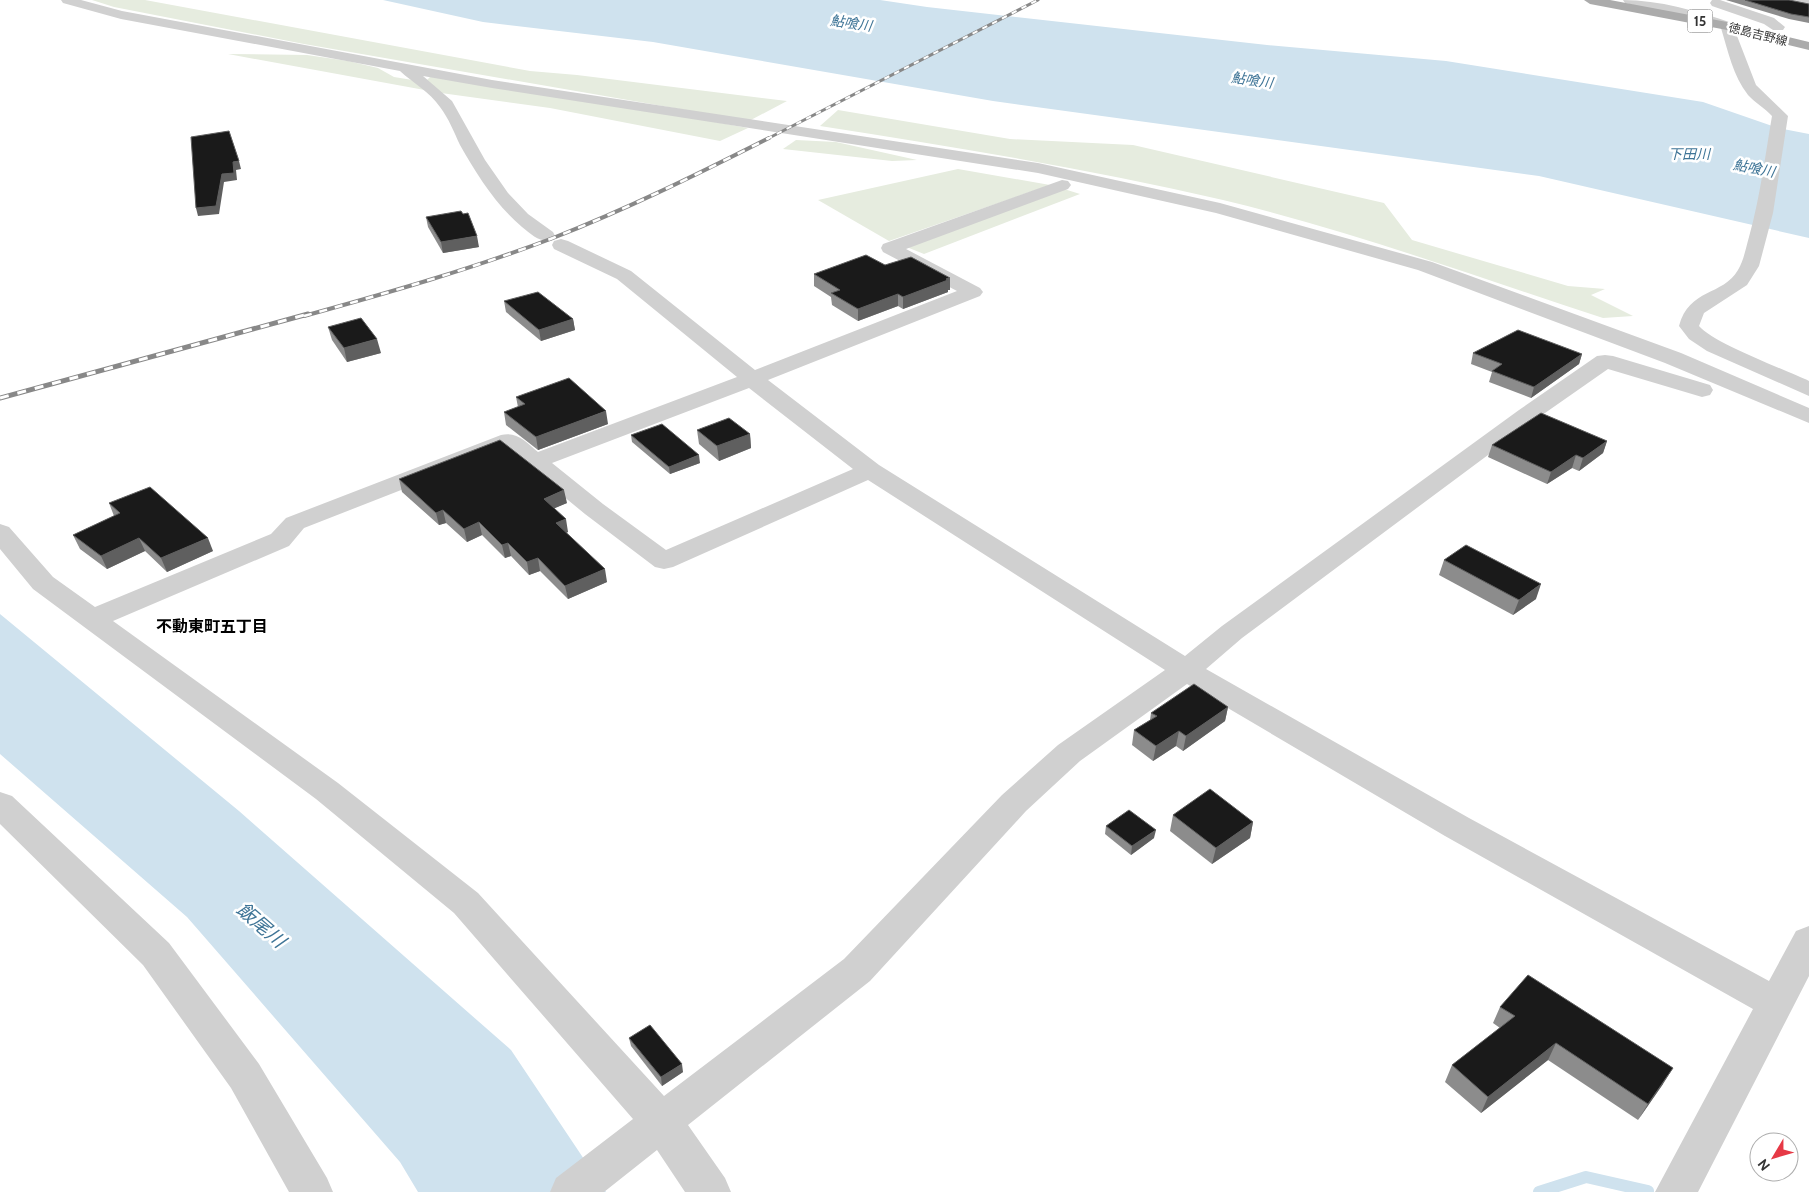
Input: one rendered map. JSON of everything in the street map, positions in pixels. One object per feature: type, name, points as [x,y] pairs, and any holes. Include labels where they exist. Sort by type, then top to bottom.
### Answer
[{"type":"main road","name":"徳島吉野線","points":[[1590,0],[1726,26],[1809,46]]},
{"type":"main road","name":"徳島吉野線","points":[[1655,0],[1809,35]]},
{"type":"street","points":[[67,0],[121,15],[234,34],[304,50],[492,84],[552,91],[836,138],[882,143],[1038,168],[1220,208],[1425,266],[1673,358],[1809,416]]},
{"type":"street","points":[[1629,0],[1708,19],[1726,26],[1748,84],[1755,94],[1774,106],[1780,116],[1760,229],[1746,274],[1736,283],[1697,308],[1690,318],[1689,326],[1696,335],[1715,346],[1809,389]]},
{"type":"street","points":[[1790,0],[1809,4]]},
{"type":"street","points":[[1701,1],[1718,1],[1769,21],[1778,27]]},
{"type":"street","points":[[405,68],[441,99],[456,119],[469,146],[504,201],[528,224],[553,240],[624,275],[752,379],[870,470],[1186,670],[1457,827],[1791,990]]},
{"type":"street","points":[[535,461],[752,379],[973,292],[890,248],[1062,185]]},
{"type":"street","points":[[571,1192],[858,970],[940,880],[1014,803],[1069,753],[1186,670],[1239,627],[1527,416],[1605,361],[1702,390]]},
{"type":"street","points":[[92,618],[280,540],[295,524],[509,440],[664,561],[870,470]]},
{"type":"street","points":[[0,532],[43,583],[327,791],[466,903],[710,1192]]},
{"type":"street","points":[[0,804],[156,954],[245,1076],[312,1192]]},
{"type":"street","points":[[1676,1192],[1791,990],[1809,941]]},
{"type":"shaded area","points":[[92,0],[145,0],[530,71],[787,101],[749,121],[304,44],[114,7]]},
{"type":"shaded area","points":[[228,54],[307,55],[378,68],[394,77],[425,82],[431,76],[593,100],[748,128],[720,141],[550,108],[441,93]]},
{"type":"shaded area","points":[[838,110],[1010,139],[1133,145],[1384,203],[1412,240],[1568,286],[1605,289],[1591,295],[1633,316],[1603,318],[1367,240],[1223,200],[1073,168],[820,126]]},
{"type":"shaded area","points":[[796,140],[836,142],[917,160],[892,161],[783,149]]},
{"type":"shaded area","points":[[958,169],[1050,185],[889,241],[818,200]]},
{"type":"shaded area","points":[[1064,189],[1080,194],[924,254],[904,246]]},
{"type":"water","name":"下田川","points":[[383,0],[880,0],[927,7],[1267,45],[1446,61],[1703,102],[1778,128],[1809,134],[1809,238],[1539,176],[993,101],[653,42],[483,22]]},
{"type":"water","name":"飯尾川","points":[[0,614],[239,811],[511,1050],[606,1192],[418,1192],[400,1162],[187,917],[0,754]]},
{"type":"building","points":[[1745,0],[1789,0],[1809,4],[1809,17],[1791,14]]},
{"type":"building","points":[[229,131],[239,161],[233,162],[234,173],[222,174],[216,206],[196,208],[191,137]]},
{"type":"building","points":[[461,211],[463,214],[468,213],[477,236],[441,242],[426,217]]},
{"type":"building","points":[[866,255],[885,265],[911,257],[950,278],[903,297],[898,294],[858,309],[831,293],[840,290],[814,274]]},
{"type":"building","points":[[538,292],[573,319],[539,330],[504,301]]},
{"type":"building","points":[[361,318],[377,339],[344,348],[328,327]]},
{"type":"building","points":[[1518,330],[1582,354],[1534,387],[1492,371],[1502,364],[1473,353]]},
{"type":"building","points":[[569,378],[606,411],[536,437],[504,412],[525,404],[516,397]]},
{"type":"building","points":[[1541,413],[1607,441],[1583,458],[1576,455],[1551,472],[1492,445]]},
{"type":"building","points":[[729,418],[750,434],[717,446],[697,430]]},
{"type":"building","points":[[662,424],[699,455],[669,467],[631,435]]},
{"type":"building","points":[[500,440],[564,490],[544,499],[566,519],[556,523],[605,569],[565,586],[538,558],[527,562],[508,543],[502,545],[479,522],[464,529],[443,510],[436,513],[399,479]]},
{"type":"building","points":[[150,487],[208,538],[161,558],[139,538],[101,556],[73,535],[120,513],[109,503]]},
{"type":"building","points":[[1466,545],[1541,584],[1519,600],[1444,560]]},
{"type":"building","points":[[1194,684],[1228,707],[1186,736],[1179,731],[1156,746],[1134,730],[1157,716],[1151,713]]},
{"type":"building","points":[[1210,789],[1253,822],[1216,848],[1173,815]]},
{"type":"building","points":[[1129,810],[1156,830],[1132,846],[1106,826]]},
{"type":"building","points":[[1528,975],[1673,1068],[1648,1104],[1556,1043],[1488,1097],[1452,1065],[1515,1016],[1500,1007]]},
{"type":"building","points":[[650,1025],[682,1064],[661,1077],[629,1038]]},
{"type":"waterway","points":[[1539,1192],[1586,1177],[1648,1191]]},
{"type":"railway","points":[[767,139],[1038,0]]},
{"type":"railway","points":[[304,316],[461,270],[553,238],[662,191],[769,138]]},
{"type":"railway","points":[[0,398],[308,314]]},
{"type":"district","name":"不動東町五丁目","points":[[212,626]]},
{"type":"water label","name":"鮎喰川","points":[[851,23]]},
{"type":"water label","name":"鮎喰川","points":[[1252,80]]},
{"type":"water label","name":"鮎喰川","points":[[1754,168]]}]
